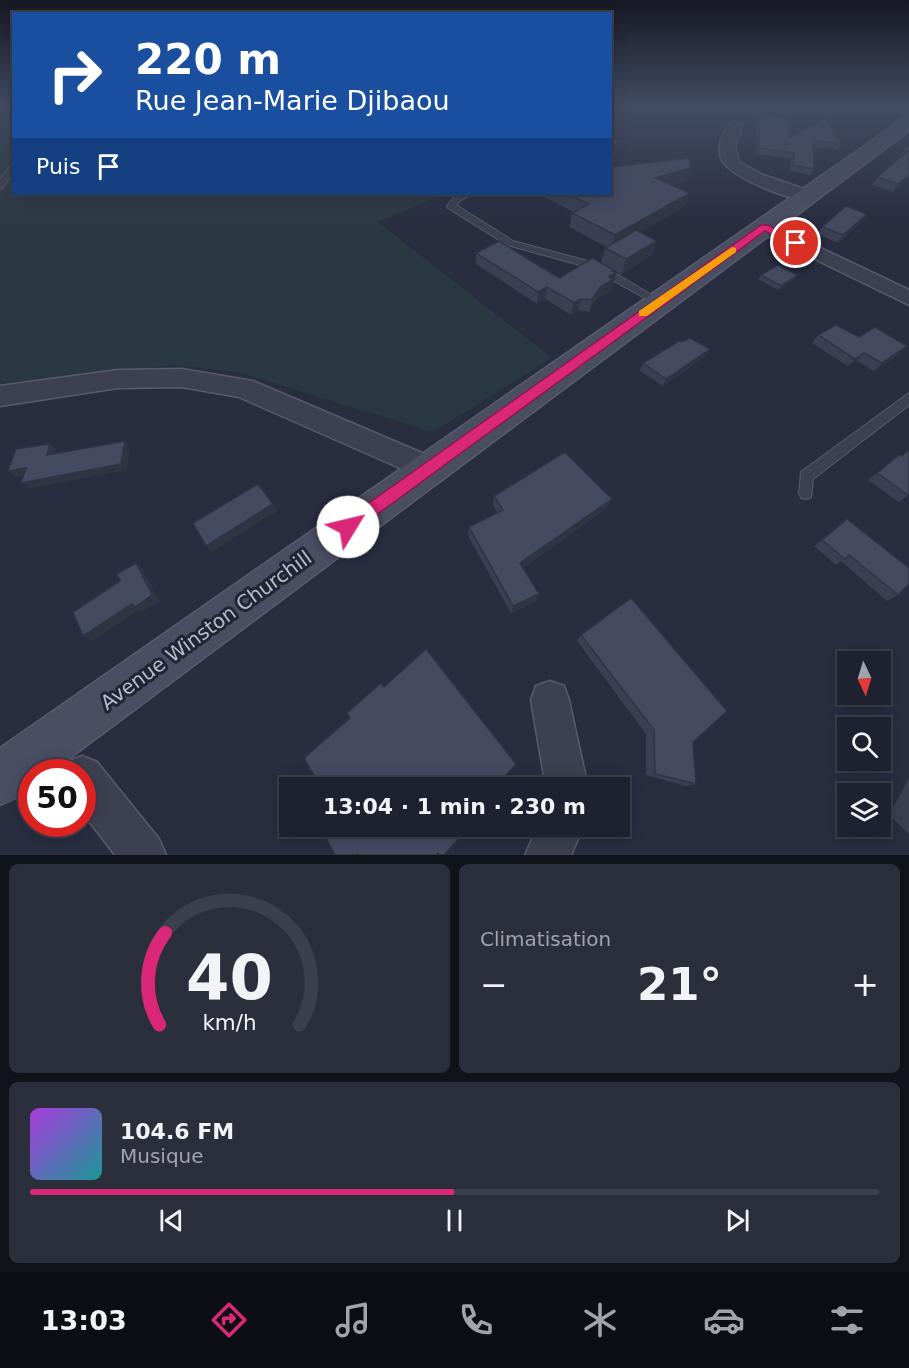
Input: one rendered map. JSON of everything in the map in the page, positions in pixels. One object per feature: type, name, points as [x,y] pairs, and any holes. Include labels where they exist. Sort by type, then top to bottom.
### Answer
[{"type":"main road","name":"Avenue Winston Churchill","points":[[77,759],[425,471],[880,146]]},
{"type":"main road","name":"Avenue Winston Churchill","points":[[0,779],[18,775]]},
{"type":"street","points":[[728,146],[727,155],[732,165],[751,175],[807,196]]},
{"type":"street","points":[[764,227],[909,298]]},
{"type":"street","points":[[0,396],[118,379],[182,378],[244,388],[412,461],[425,471]]},
{"type":"street","points":[[550,700],[565,777]]},
{"type":"street","points":[[96,793],[143,855]]},
{"type":"street","points":[[548,855],[557,837]]},
{"type":"lane","points":[[0,186],[12,166]]},
{"type":"lane","points":[[466,195],[458,198],[451,206],[510,243],[595,266],[659,302]]},
{"type":"lane","points":[[806,493],[806,476],[909,398]]},
{"type":"shaded area","points":[[0,146],[12,146],[12,195],[441,195],[378,222],[552,358],[433,432],[238,372],[171,365],[0,388]]},
{"type":"building","points":[[759,146],[813,146],[814,169],[793,165],[794,153],[759,148]]},
{"type":"building","points":[[909,150],[909,175],[898,184],[877,177]]},
{"type":"building","points":[[689,158],[691,168],[655,178],[690,193],[615,235],[572,213],[589,204],[569,195],[612,195],[612,167]]},
{"type":"building","points":[[846,206],[867,214],[843,235],[822,227]]},
{"type":"building","points":[[636,230],[657,241],[626,259],[605,248]]},
{"type":"building","points":[[499,241],[559,278],[592,258],[616,273],[609,277],[614,279],[600,287],[592,300],[581,299],[574,303],[547,287],[538,292],[476,253]]},
{"type":"building","points":[[778,265],[798,275],[781,286],[761,275]]},
{"type":"building","points":[[836,325],[859,337],[875,327],[907,346],[882,363],[864,353],[855,359],[818,335]]},
{"type":"building","points":[[690,338],[710,349],[666,379],[643,363],[679,341]]},
{"type":"building","points":[[125,441],[121,464],[21,483],[26,468],[8,471],[16,449],[50,444],[47,455]]},
{"type":"building","points":[[909,450],[909,495],[908,495],[877,473]]},
{"type":"building","points":[[565,452],[612,499],[520,563],[539,594],[513,606],[469,527],[503,510],[494,496]]},
{"type":"building","points":[[258,484],[273,504],[206,546],[193,523]]},
{"type":"building","points":[[847,519],[909,568],[909,584],[898,595],[849,555],[845,559],[822,540]]},
{"type":"building","points":[[136,563],[152,595],[135,607],[132,604],[83,636],[73,612],[120,581],[117,574]]},
{"type":"building","points":[[631,598],[727,711],[693,742],[696,784],[655,774],[654,730],[581,635]]},
{"type":"building","points":[[426,649],[516,764],[505,777],[315,777],[304,758],[350,718],[347,713],[381,683],[384,687]]},
{"type":"building","points":[[326,837],[460,837],[444,855],[438,853],[436,855],[335,855]]},
{"type":"slow traffic","points":[[643,314],[732,250]]},
{"type":"route","points":[[348,527],[764,227],[796,243]]}]
